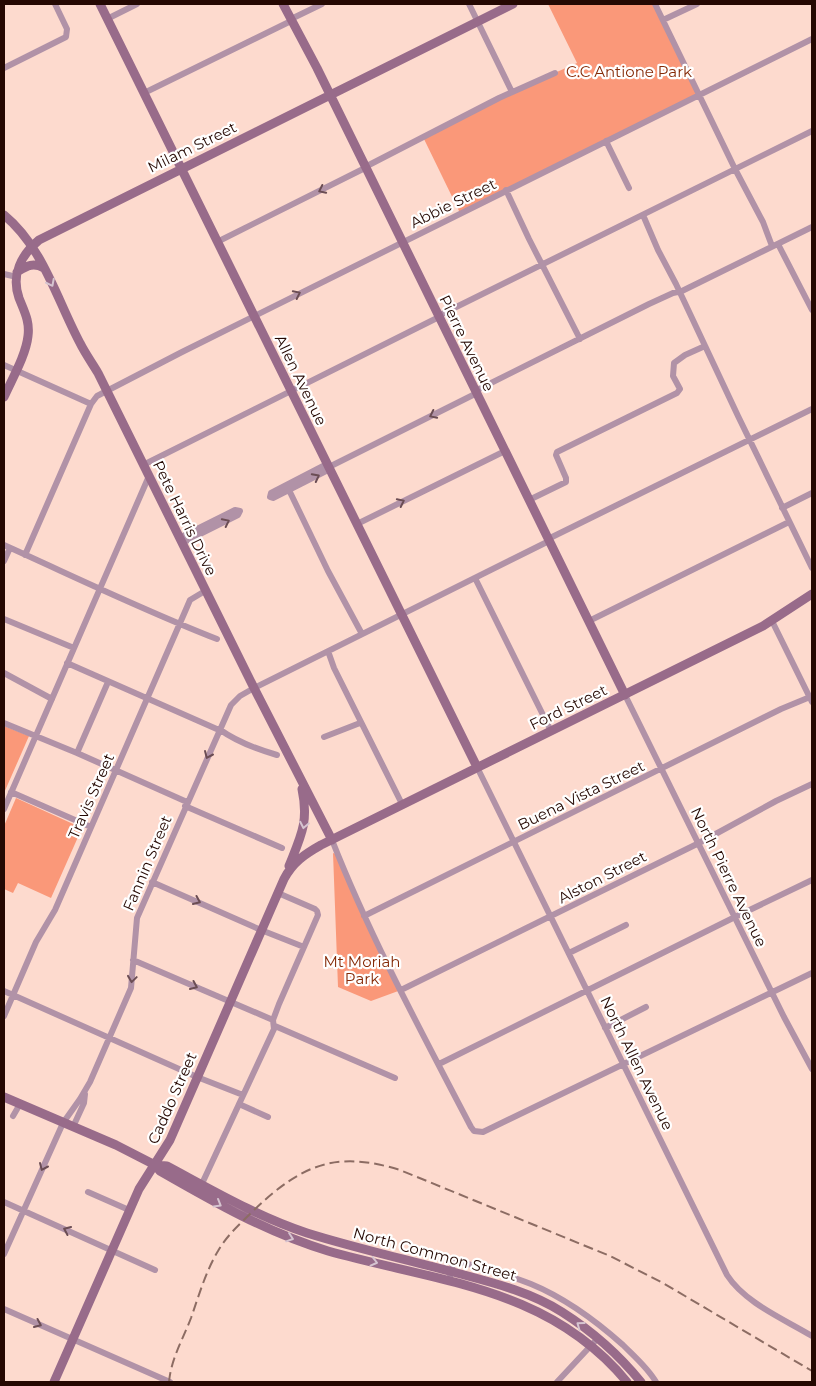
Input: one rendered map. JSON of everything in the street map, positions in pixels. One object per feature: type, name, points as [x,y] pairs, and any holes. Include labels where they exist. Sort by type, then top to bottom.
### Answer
[{"type":"main road","name":"Allen Avenue","points":[[100,4],[477,767]]},
{"type":"main road","name":"Pierre Avenue","points":[[283,4],[330,95],[626,695]]},
{"type":"main road","name":"Milam Street","points":[[17,275],[22,258],[31,246],[44,236],[513,4]]},
{"type":"main road","name":"Pete Harris Drive","points":[[4,215],[31,246],[44,268],[80,344],[98,372],[205,591],[332,840]]},
{"type":"main road","points":[[4,397],[27,342],[29,328],[27,316],[18,295],[17,275],[28,265],[37,264],[44,268]]},
{"type":"main road","name":"Ford Street","points":[[332,840],[772,621],[812,594]]},
{"type":"main road","points":[[284,878],[306,821],[300,777]]},
{"type":"main road","name":"Caddo Street","points":[[54,1382],[142,1182],[156,1165],[170,1140],[284,878],[301,857],[332,840]]},
{"type":"main road","points":[[4,1096],[156,1165],[167,1166],[200,1188]]},
{"type":"main road","name":"North Common Street","points":[[200,1188],[305,1232],[519,1291],[562,1311],[598,1338],[626,1364],[641,1382]]},
{"type":"main road","name":"North Common Street","points":[[200,1188],[239,1216],[281,1235],[327,1250],[500,1295],[522,1304],[558,1322],[591,1346],[627,1382]]},
{"type":"street","points":[[4,68],[66,37],[67,30],[55,4]]},
{"type":"street","points":[[107,19],[137,4]]},
{"type":"street","points":[[144,93],[322,4]]},
{"type":"street","points":[[469,4],[512,92]]},
{"type":"street","points":[[655,4],[735,169],[812,310]]},
{"type":"street","points":[[663,20],[697,4]]},
{"type":"street","name":"Abbie Street","points":[[91,404],[97,396],[254,316],[812,39]]},
{"type":"street","points":[[218,242],[512,92],[555,73]]},
{"type":"street","points":[[143,465],[812,131]]},
{"type":"street","points":[[606,141],[630,188]]},
{"type":"street","points":[[506,190],[580,338]]},
{"type":"street","points":[[644,215],[649,231],[812,568]]},
{"type":"street","points":[[329,467],[271,493],[270,496],[273,498],[289,490],[329,467],[580,338],[812,227]]},
{"type":"street","points":[[4,274],[17,275]]},
{"type":"street","points":[[529,500],[566,482],[556,455],[557,452],[677,393],[680,389],[673,376],[674,363],[685,355],[705,346]]},
{"type":"street","points":[[4,365],[91,404],[25,554]]},
{"type":"street","name":"Fannin Street","points":[[4,1254],[63,1122],[85,1090],[131,988],[137,918],[219,729],[234,701],[254,688],[812,409]]},
{"type":"street","points":[[357,524],[505,451]]},
{"type":"street","points":[[4,809],[149,476]]},
{"type":"street","points":[[289,490],[328,571],[362,634]]},
{"type":"street","points":[[782,508],[812,493]]},
{"type":"street","points":[[236,510],[240,511],[238,515],[180,540],[236,510]]},
{"type":"street","points":[[589,621],[789,522]]},
{"type":"street","points":[[4,561],[7,547],[100,588],[121,600],[217,639]]},
{"type":"street","points":[[475,578],[551,731]]},
{"type":"street","name":"Travis Street","points":[[4,1016],[36,942],[55,910],[190,600],[205,591]]},
{"type":"street","points":[[4,618],[74,648]]},
{"type":"street","points":[[772,621],[811,699]]},
{"type":"street","points":[[328,651],[360,723],[402,804]]},
{"type":"street","points":[[67,664],[219,729],[248,746],[277,755]]},
{"type":"street","points":[[4,673],[52,699]]},
{"type":"street","points":[[77,753],[108,682]]},
{"type":"street","name":"North Pierre Avenue","points":[[626,695],[784,1018],[812,1068]]},
{"type":"street","name":"Buena Vista Street","points":[[364,916],[662,768],[811,699]]},
{"type":"street","points":[[4,723],[77,753],[282,848]]},
{"type":"street","points":[[324,737],[360,723]]},
{"type":"street","name":"North Allen Avenue","points":[[477,767],[731,1280],[751,1300],[812,1336]]},
{"type":"street","name":"Alston Street","points":[[401,990],[699,843],[776,801],[812,784]]},
{"type":"street","points":[[11,792],[91,827]]},
{"type":"street","points":[[332,840],[384,958],[471,1127],[477,1132],[483,1132],[727,1012],[812,973]]},
{"type":"street","points":[[439,1064],[735,916],[810,881],[812,890]]},
{"type":"street","points":[[152,882],[304,947]]},
{"type":"street","points":[[200,1188],[243,1095],[318,916],[317,911],[278,893]]},
{"type":"street","points":[[569,953],[626,925]]},
{"type":"street","points":[[133,960],[230,1002],[395,1078]]},
{"type":"street","points":[[4,992],[197,1077],[243,1095]]},
{"type":"street","points":[[605,1028],[646,1007]]},
{"type":"street","name":"Fannin Street","points":[[73,1127],[84,1102],[85,1090]]},
{"type":"street","points":[[12,1116],[20,1104]]},
{"type":"street","points":[[239,1104],[268,1117]]},
{"type":"street","points":[[88,1192],[129,1210]]},
{"type":"street","points":[[4,1202],[155,1270]]},
{"type":"street","points":[[449,1281],[454,1260],[531,1284],[559,1297],[589,1316],[607,1331],[631,1353],[656,1382]]},
{"type":"street","points":[[4,1309],[170,1382]]},
{"type":"street","points":[[557,1382],[598,1338]]},
{"type":"green space","name":"C.C Antione Park","points":[[548,4],[655,4],[700,95],[460,213],[423,137],[512,92],[577,63]]},
{"type":"green space","points":[[4,726],[29,736],[4,793]]},
{"type":"green space","points":[[16,798],[82,828],[51,898],[18,883],[13,893],[4,889],[4,826]]},
{"type":"green space","name":"Mt Moriah Park","points":[[333,853],[338,855],[401,990],[371,1001],[338,987]]},
{"type":"railway","points":[[169,1382],[175,1357],[206,1275],[218,1251],[230,1234],[270,1195],[287,1182],[320,1166],[338,1162],[377,1164],[400,1170],[610,1256],[663,1283],[812,1371]]}]
